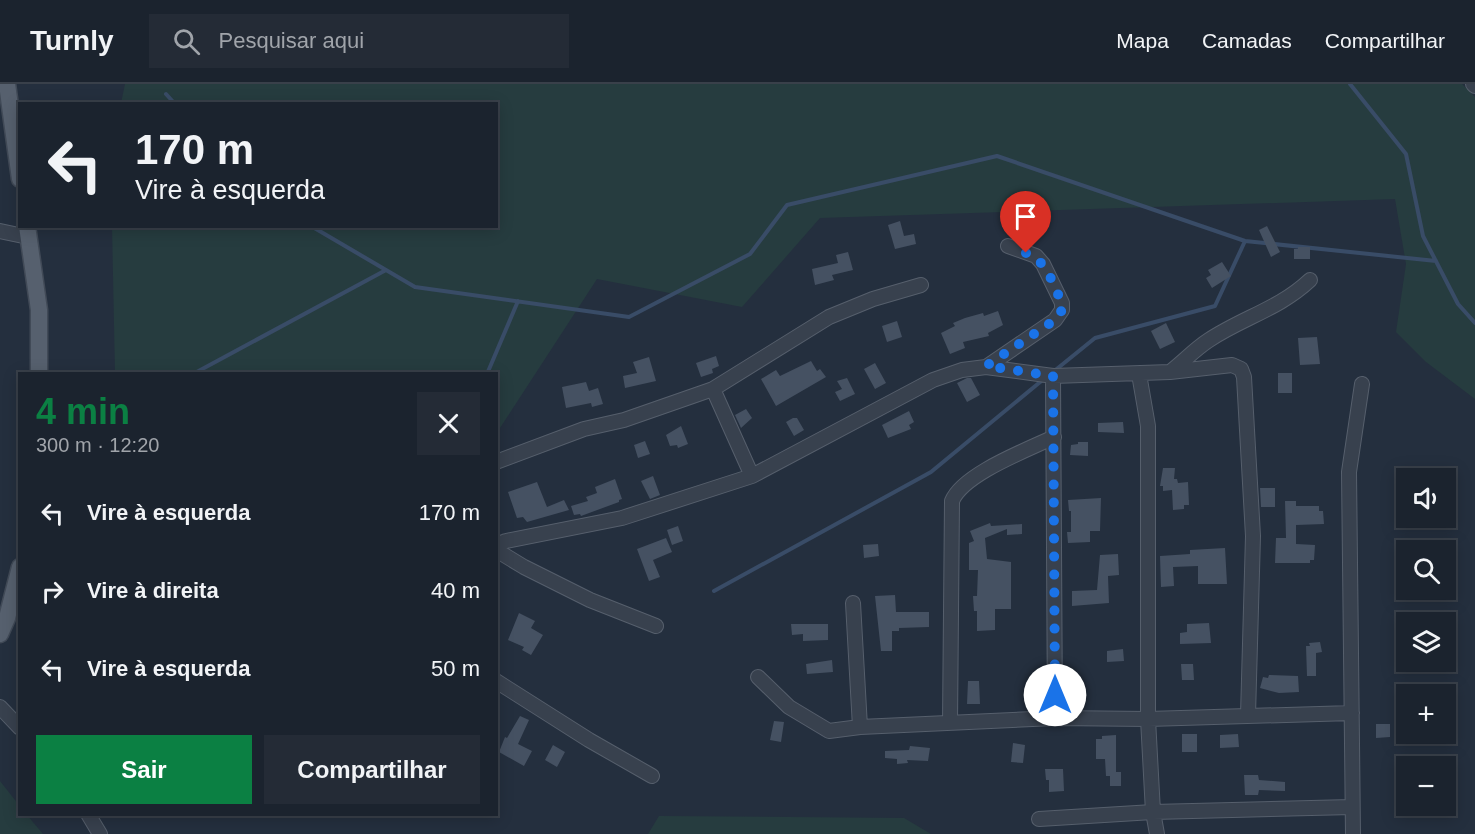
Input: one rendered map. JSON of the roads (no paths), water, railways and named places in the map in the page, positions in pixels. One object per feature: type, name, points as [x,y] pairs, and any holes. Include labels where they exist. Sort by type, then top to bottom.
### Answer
[{"type":"main road","points":[[7,84],[18,164]]},
{"type":"main road","points":[[27,232],[39,310],[39,372]]},
{"type":"main road","points":[[0,634],[7,618],[18,575]]},
{"type":"street","points":[[0,231],[27,232]]},
{"type":"street","points":[[986,366],[1055,320],[1062,310],[1062,303],[1043,264],[1036,256],[1008,246]]},
{"type":"street","points":[[1170,372],[1209,340],[1275,307],[1294,295],[1310,280]]},
{"type":"street","points":[[498,461],[584,429],[624,420],[713,389],[829,317],[873,299],[921,285]]},
{"type":"street","points":[[498,544],[622,518],[752,476],[933,380],[962,370],[986,366],[1053,376],[1139,374],[1232,365],[1241,369],[1244,377],[1253,536],[1248,715]]},
{"type":"street","points":[[1139,374],[1148,426],[1148,719],[1153,812],[1157,834]]},
{"type":"street","points":[[1053,376],[1055,718]]},
{"type":"street","points":[[1353,834],[1349,472],[1362,384]]},
{"type":"street","points":[[713,389],[752,476]]},
{"type":"street","points":[[950,723],[952,501],[957,490],[971,478],[1054,437]]},
{"type":"street","points":[[498,551],[590,600],[656,626]]},
{"type":"street","points":[[853,603],[860,727]]},
{"type":"street","points":[[758,677],[789,707],[829,731],[860,727],[1055,718],[1148,719],[1352,713]]},
{"type":"street","points":[[498,682],[589,740],[652,776]]},
{"type":"street","points":[[0,707],[18,726]]},
{"type":"street","points":[[1039,819],[1153,812],[1352,807]]},
{"type":"street","points":[[89,816],[100,834]]},
{"type":"waterway","points":[[1350,84],[1406,154],[1423,236],[1458,304],[1475,323]]},
{"type":"waterway","points":[[166,94],[173,102]]},
{"type":"waterway","points":[[314,228],[415,287],[629,317],[750,254],[787,205],[997,156],[1245,241],[1436,261]]},
{"type":"waterway","points":[[1053,372],[1095,338],[1215,306],[1245,241]]},
{"type":"waterway","points":[[197,372],[386,270]]},
{"type":"waterway","points":[[488,372],[518,301]]},
{"type":"waterway","points":[[714,591],[931,472],[1045,378]]}]
